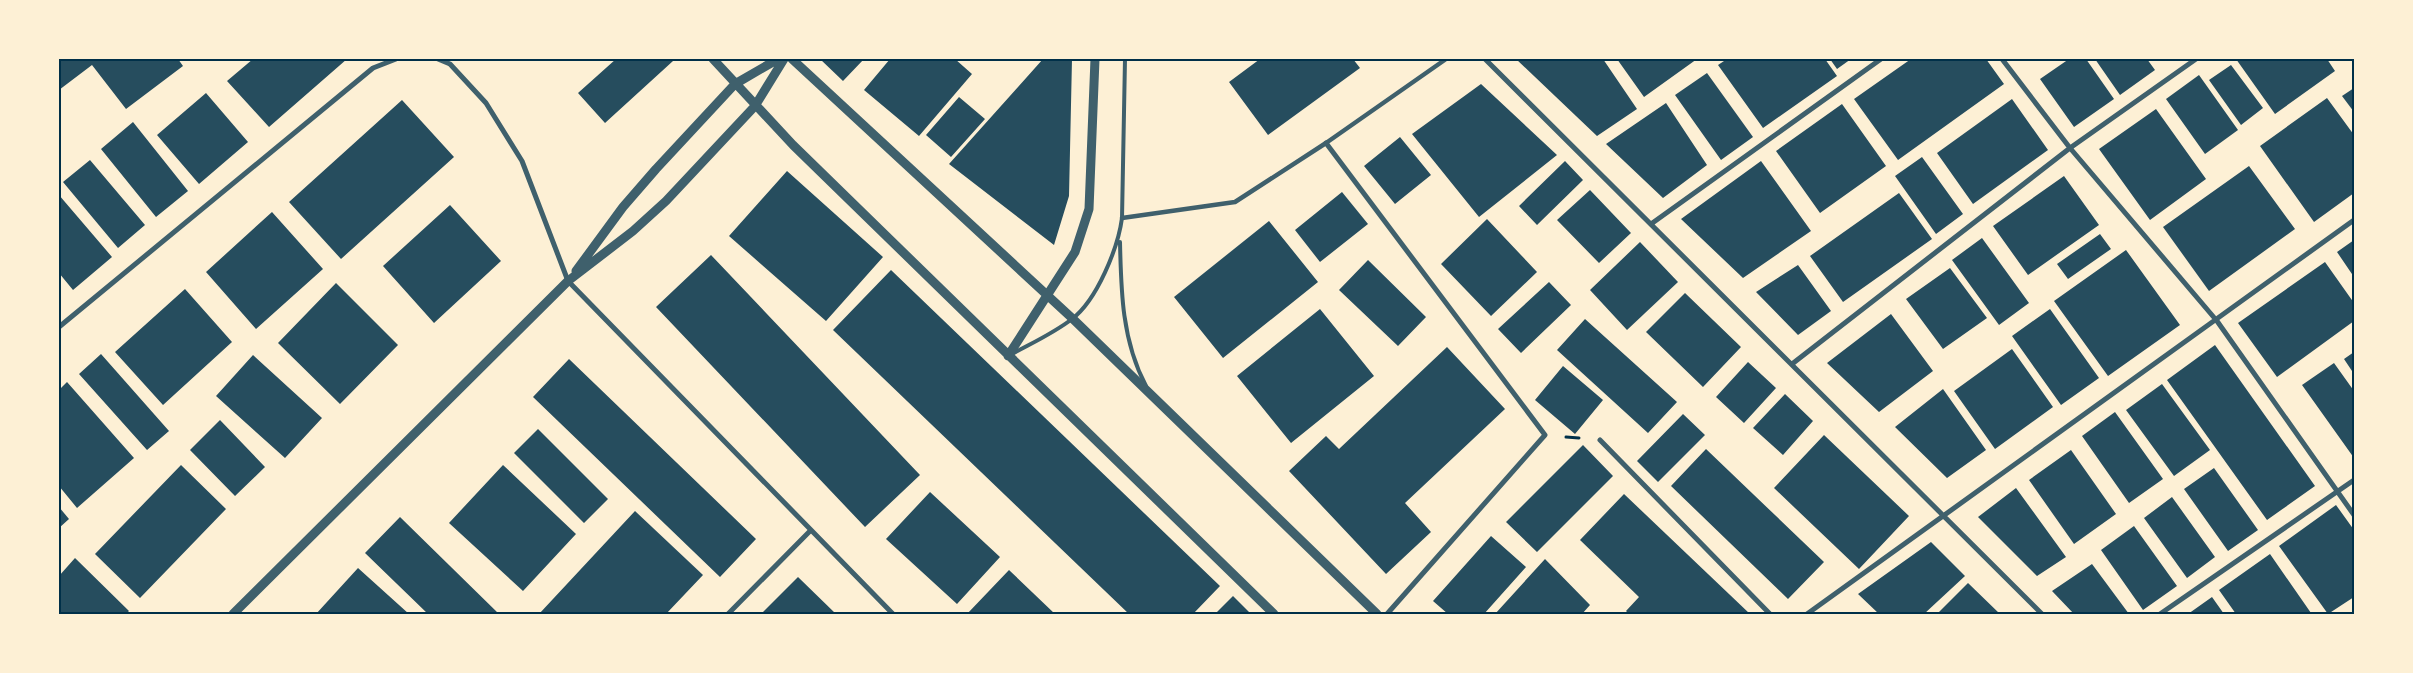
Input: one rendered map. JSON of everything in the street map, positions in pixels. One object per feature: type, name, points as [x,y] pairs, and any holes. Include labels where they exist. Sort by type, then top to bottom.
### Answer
[{"type":"street","points":[[59,327],[372,68],[396,59]]},
{"type":"street","points":[[438,59],[450,64],[486,103],[522,160],[568,281],[893,614]]},
{"type":"street","points":[[713,59],[755,106],[1008,356],[1274,614]]},
{"type":"street","points":[[568,281],[634,194],[735,84],[778,59]]},
{"type":"street","points":[[233,614],[568,281],[666,202],[755,106],[784,59]]},
{"type":"street","points":[[792,59],[1047,294],[1153,399],[1377,614]]},
{"type":"street","points":[[1008,356],[1075,252],[1089,209],[1094,59]]},
{"type":"street","points":[[1122,218],[1235,202],[1326,143],[1446,59]]},
{"type":"street","points":[[1485,59],[2042,614]]},
{"type":"street","points":[[1651,224],[1881,59]]},
{"type":"street","points":[[2002,59],[2070,148],[2217,321],[2354,515]]},
{"type":"street","points":[[1792,364],[2070,148],[2196,59]]},
{"type":"street","points":[[1326,143],[1545,435],[1387,614]]},
{"type":"street","points":[[1807,614],[2217,321],[2354,220]]},
{"type":"street","points":[[1600,440],[1770,614]]},
{"type":"street","points":[[2160,614],[2354,480]]},
{"type":"street","points":[[728,614],[811,530]]},
{"type":"lane","points":[[1125,59],[1120,238],[1125,324],[1140,374],[1153,399]]},
{"type":"lane","points":[[1008,356],[1073,319],[1095,291],[1120,238]]},
{"type":"path","points":[[1545,435],[1600,440]]},
{"type":"building","points":[[59,59],[178,59],[183,66],[126,109],[92,65],[59,90]]},
{"type":"building","points":[[253,59],[347,59],[269,127],[227,81]]},
{"type":"building","points":[[616,59],[671,59],[673,61],[605,123],[578,93]]},
{"type":"building","points":[[820,59],[864,59],[843,81]]},
{"type":"building","points":[[890,59],[955,59],[972,74],[919,136],[864,90]]},
{"type":"building","points":[[1043,59],[1072,59],[1069,196],[1054,245],[949,164]]},
{"type":"building","points":[[1260,59],[1353,59],[1360,68],[1268,135],[1229,82]]},
{"type":"building","points":[[1516,59],[1603,59],[1637,109],[1597,136]]},
{"type":"building","points":[[1617,59],[1697,59],[1644,97]]},
{"type":"building","points":[[1727,59],[1825,59],[1837,76],[1763,128],[1718,65]]},
{"type":"building","points":[[1830,59],[1851,59],[1837,69]]},
{"type":"building","points":[[1911,59],[1986,59],[2004,84],[1898,160],[1854,99]]},
{"type":"building","points":[[2069,59],[2086,59],[2114,99],[2074,127],[2040,79]]},
{"type":"building","points":[[2095,59],[2147,59],[2155,70],[2120,95]]},
{"type":"building","points":[[2236,59],[2327,59],[2335,71],[2275,114]]},
{"type":"building","points":[[2231,65],[2263,108],[2241,125],[2209,80]]},
{"type":"building","points":[[1707,73],[1753,137],[1721,160],[1675,95]]},
{"type":"building","points":[[2199,75],[2238,130],[2205,154],[2166,99]]},
{"type":"building","points":[[1481,84],[1557,155],[1479,217],[1412,134]]},
{"type":"building","points":[[2354,88],[2354,112],[2342,96]]},
{"type":"building","points":[[206,93],[248,142],[199,184],[157,135]]},
{"type":"building","points":[[959,97],[985,119],[951,157],[926,135]]},
{"type":"building","points":[[2327,98],[2354,135],[2354,193],[2314,222],[2260,146]]},
{"type":"building","points":[[2012,99],[2048,150],[1973,204],[1937,153]]},
{"type":"building","points":[[402,100],[454,157],[341,259],[289,202]]},
{"type":"building","points":[[1666,103],[1707,165],[1663,198],[1606,144]]},
{"type":"building","points":[[1842,104],[1886,166],[1820,213],[1776,151]]},
{"type":"building","points":[[2156,109],[2206,179],[2150,220],[2099,149]]},
{"type":"building","points":[[133,122],[188,191],[156,217],[101,149]]},
{"type":"building","points":[[1400,137],[1431,175],[1395,204],[1364,166]]},
{"type":"building","points":[[1922,157],[1963,214],[1936,234],[1895,176]]},
{"type":"building","points":[[90,160],[145,225],[118,248],[63,182]]},
{"type":"building","points":[[1565,161],[1583,180],[1537,225],[1519,206]]},
{"type":"building","points":[[1761,161],[1811,231],[1743,278],[1681,219]]},
{"type":"building","points":[[2249,166],[2295,229],[2209,291],[2163,227]]},
{"type":"building","points":[[787,171],[883,257],[826,321],[729,236]]},
{"type":"building","points":[[2064,176],[2099,225],[2028,275],[1993,226]]},
{"type":"building","points":[[1590,190],[1631,233],[1599,263],[1557,220]]},
{"type":"building","points":[[1342,192],[1368,224],[1320,262],[1295,230]]},
{"type":"building","points":[[1899,193],[1932,239],[1843,302],[1810,256]]},
{"type":"building","points":[[59,195],[112,257],[73,290],[59,273]]},
{"type":"building","points":[[450,205],[501,261],[434,323],[383,266]]},
{"type":"building","points":[[272,212],[323,269],[256,329],[206,272]]},
{"type":"building","points":[[1487,219],[1537,272],[1491,316],[1441,264]]},
{"type":"building","points":[[1269,221],[1318,282],[1223,358],[1174,297]]},
{"type":"building","points":[[2100,234],[2111,249],[2068,279],[2057,264]]},
{"type":"building","points":[[1982,238],[2029,303],[1999,325],[1952,260]]},
{"type":"building","points":[[2354,240],[2354,277],[2337,252]]},
{"type":"building","points":[[1640,242],[1678,282],[1627,330],[1590,290]]},
{"type":"building","points":[[2126,250],[2180,325],[2108,376],[2054,301]]},
{"type":"building","points":[[711,255],[920,475],[865,527],[656,307]]},
{"type":"building","points":[[1368,260],[1426,317],[1398,346],[1339,290]]},
{"type":"building","points":[[2325,262],[2354,303],[2354,321],[2277,377],[2238,323]]},
{"type":"building","points":[[1798,265],[1831,311],[1798,335],[1756,292]]},
{"type":"building","points":[[1950,268],[1987,318],[1943,349],[1906,299]]},
{"type":"building","points":[[891,270],[1220,586],[1193,614],[1129,614],[833,330]]},
{"type":"building","points":[[1549,282],[1571,305],[1521,353],[1498,329]]},
{"type":"building","points":[[336,283],[398,345],[340,404],[278,343]]},
{"type":"building","points":[[185,289],[232,342],[163,405],[115,352]]},
{"type":"building","points":[[1685,293],[1741,347],[1703,387],[1646,332]]},
{"type":"building","points":[[1320,309],[1374,376],[1291,443],[1237,376]]},
{"type":"building","points":[[2050,309],[2099,378],[2061,405],[2012,336]]},
{"type":"building","points":[[1891,314],[1933,371],[1879,412],[1827,363]]},
{"type":"building","points":[[1585,319],[1677,402],[1648,433],[1557,350]]},
{"type":"building","points":[[2215,345],[2315,486],[2267,520],[2167,380]]},
{"type":"building","points":[[1447,347],[1505,409],[1405,503],[1431,532],[1386,574],[1289,471],[1326,436],[1339,449]]},
{"type":"building","points":[[2012,349],[2053,407],[1995,449],[1954,391]]},
{"type":"building","points":[[2354,352],[2354,374],[2344,359]]},
{"type":"building","points":[[101,354],[169,431],[147,450],[79,374]]},
{"type":"building","points":[[253,355],[322,418],[285,458],[216,396]]},
{"type":"building","points":[[569,359],[756,539],[720,577],[533,397]]},
{"type":"building","points":[[1748,362],[1776,388],[1744,423],[1716,397]]},
{"type":"building","points":[[2334,363],[2354,391],[2354,458],[2302,385]]},
{"type":"building","points":[[1563,366],[1603,400],[1575,434],[1535,400]]},
{"type":"building","points":[[67,382],[134,458],[77,508],[59,486],[59,390]]},
{"type":"building","points":[[2162,384],[2210,450],[2174,476],[2126,410]]},
{"type":"building","points":[[1943,389],[1986,450],[1947,478],[1895,427]]},
{"type":"building","points":[[1785,394],[1813,421],[1783,455],[1753,428]]},
{"type":"building","points":[[2115,412],[2163,479],[2129,503],[2082,436]]},
{"type":"building","points":[[1683,414],[1705,435],[1658,482],[1637,461]]},
{"type":"building","points":[[220,420],[265,467],[235,496],[190,450]]},
{"type":"building","points":[[538,429],[608,499],[584,523],[514,453]]},
{"type":"building","points":[[1824,435],[1909,516],[1859,569],[1774,488]]},
{"type":"building","points":[[1583,445],[1613,476],[1537,552],[1506,522]]},
{"type":"building","points":[[1706,449],[1824,562],[1788,599],[1671,486]]},
{"type":"building","points":[[2071,450],[2116,514],[2074,544],[2029,480]]},
{"type":"building","points":[[181,465],[226,509],[140,598],[95,554]]},
{"type":"building","points":[[503,465],[576,534],[523,591],[449,523]]},
{"type":"building","points":[[2214,468],[2258,530],[2228,551],[2184,489]]},
{"type":"building","points":[[2016,488],[2066,557],[2037,576],[1978,517]]},
{"type":"building","points":[[930,492],[1000,557],[957,604],[886,539]]},
{"type":"building","points":[[1624,494],[1750,614],[1629,614],[1626,611],[1639,597],[1580,540]]},
{"type":"building","points":[[2172,497],[2215,557],[2187,578],[2144,518]]},
{"type":"building","points":[[2336,505],[2354,530],[2354,597],[2328,614],[2279,546]]},
{"type":"building","points":[[59,507],[69,519],[59,528]]},
{"type":"building","points":[[635,511],[703,575],[666,614],[539,614]]},
{"type":"building","points":[[400,517],[499,614],[428,614],[365,553]]},
{"type":"building","points":[[2134,526],[2177,586],[2143,610],[2101,550]]},
{"type":"building","points":[[1491,536],[1526,567],[1484,614],[1448,614],[1433,601]]},
{"type":"building","points":[[1931,542],[1965,576],[1924,614],[1879,614],[1858,594]]},
{"type":"building","points":[[2270,554],[2310,614],[2236,614],[2219,590]]},
{"type":"building","points":[[75,558],[129,611],[126,614],[59,614],[59,576]]},
{"type":"building","points":[[1545,559],[1590,605],[1582,614],[1495,614]]},
{"type":"building","points":[[2092,564],[2129,614],[2074,614],[2052,591]]},
{"type":"building","points":[[358,568],[409,614],[316,614]]},
{"type":"building","points":[[1009,570],[1055,614],[967,614]]},
{"type":"building","points":[[798,577],[836,614],[761,614]]},
{"type":"building","points":[[1968,583],[2000,614],[1937,614]]},
{"type":"building","points":[[1233,596],[1251,614],[1215,614]]},
{"type":"building","points":[[2212,597],[2224,614],[2188,614]]}]
